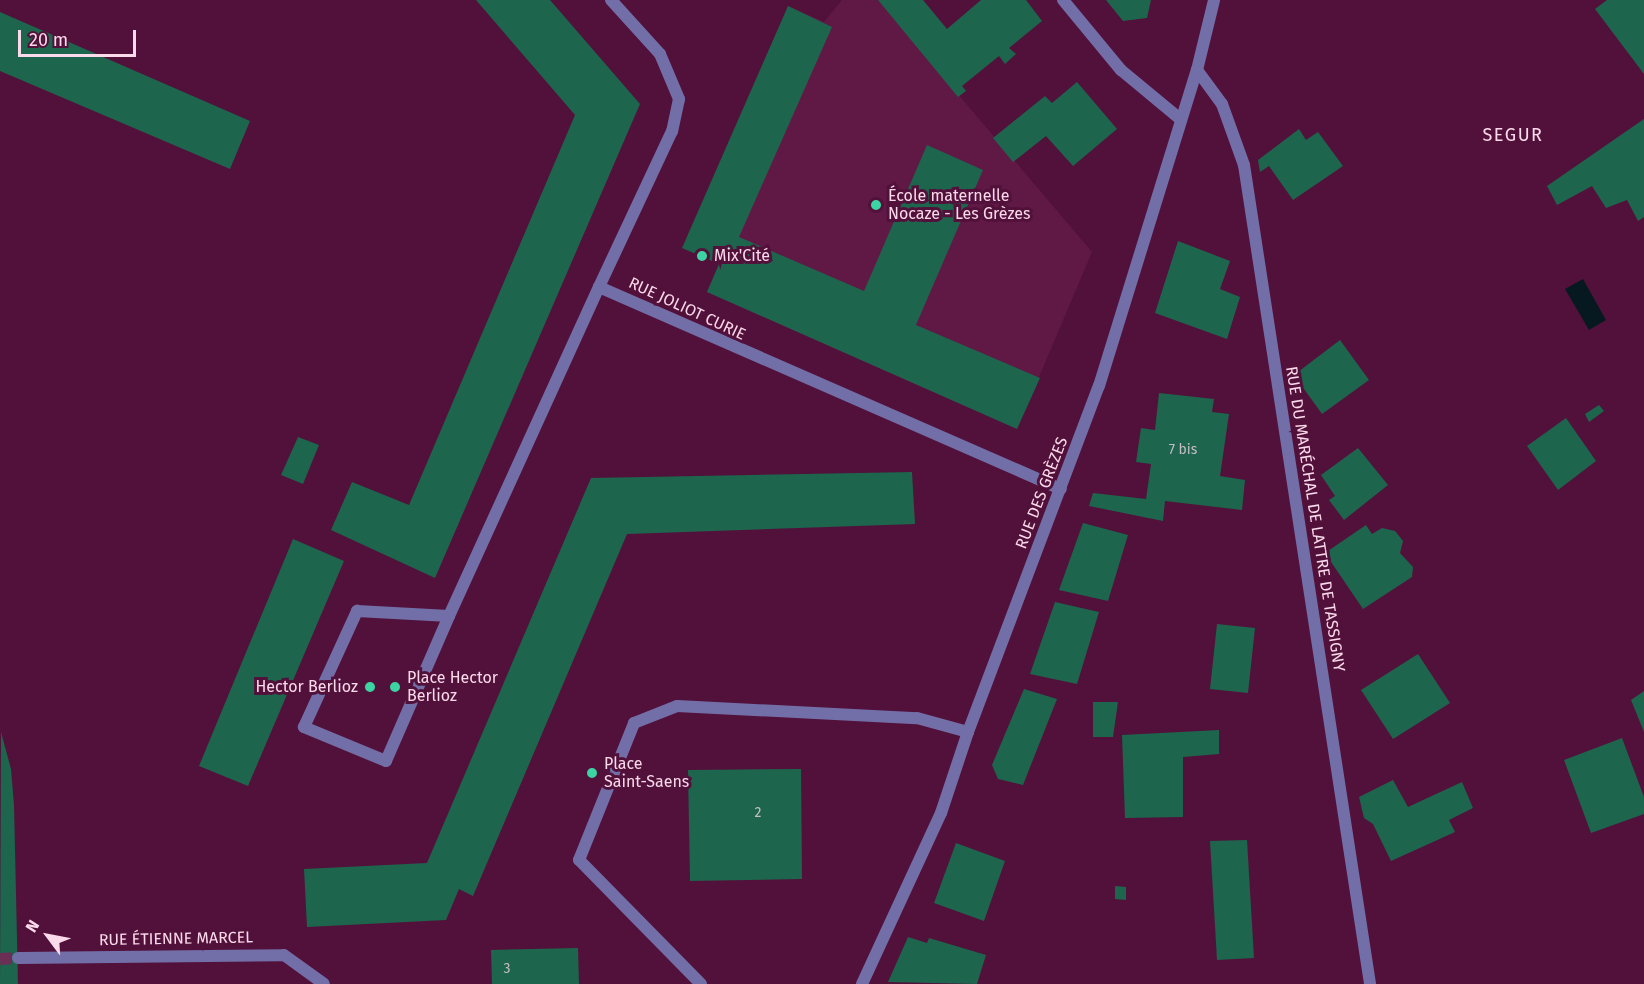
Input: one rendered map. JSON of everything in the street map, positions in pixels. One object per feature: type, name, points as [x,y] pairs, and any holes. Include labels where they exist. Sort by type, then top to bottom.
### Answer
[{"type":"street","points":[[449,616],[357,611],[304,727],[386,761],[449,616],[672,131],[679,99],[660,54],[611,0]]},
{"type":"street","points":[[1063,0],[1121,70],[1179,118]]},
{"type":"street","name":"RUE DES GRÈZES","points":[[862,984],[941,813],[968,732],[1061,489],[1109,354],[1179,118],[1197,70],[1214,0]]},
{"type":"street","name":"RUE DU MARÉCHAL DE LATTRE DE TASSIGNY","points":[[1197,70],[1222,104],[1244,165],[1370,984]]},
{"type":"street","name":"RUE JOLIOT CURIE","points":[[599,287],[1061,489]]},
{"type":"street","points":[[701,984],[579,860],[634,723],[677,706],[917,718],[968,732]]},
{"type":"street","name":"RUE ÉTIENNE MARCEL","points":[[18,958],[284,955],[324,984]]},
{"type":"shaded area","name":"École maternelle Nocaze - Les Grèzes","points":[[842,0],[878,0],[1092,252],[1017,429],[707,292],[719,264],[788,6],[824,22]]},
{"type":"water","points":[[1583,279],[1606,320],[1589,330],[1565,289]]},
{"type":"building","points":[[476,0],[550,0],[640,104],[435,578],[331,530],[352,482],[409,505],[575,115]]},
{"type":"building","points":[[878,0],[923,0],[947,29],[981,0],[1026,0],[1042,21],[1009,48],[1016,54],[1005,64],[999,56],[962,86],[966,91],[958,97]]},
{"type":"building","points":[[1106,0],[1151,0],[1147,18],[1123,21]]},
{"type":"building","points":[[1607,0],[1644,0],[1644,74],[1595,9]]},
{"type":"building","points":[[788,6],[832,27],[739,237],[864,291],[927,145],[983,170],[916,325],[1040,378],[1017,429],[707,292],[719,264],[682,248]]},
{"type":"building","points":[[0,12],[250,121],[230,169],[0,71]]},
{"type":"building","points":[[1077,82],[1117,129],[1073,166],[1046,136],[1013,162],[993,138],[1045,96],[1052,103]]},
{"type":"building","points":[[1644,119],[1644,217],[1638,221],[1627,200],[1606,208],[1592,186],[1557,205],[1547,186]]},
{"type":"building","points":[[1299,129],[1306,140],[1318,132],[1343,166],[1293,200],[1269,166],[1260,172],[1258,160]]},
{"type":"building","points":[[1178,241],[1230,261],[1220,289],[1240,297],[1227,339],[1155,313]]},
{"type":"building","points":[[1340,340],[1369,380],[1322,414],[1294,375]]},
{"type":"building","points":[[1159,393],[1214,399],[1212,412],[1229,414],[1220,476],[1245,480],[1242,510],[1165,501],[1163,521],[1089,506],[1093,493],[1146,499],[1151,464],[1136,462],[1141,428],[1155,430]]},
{"type":"building","points":[[1599,405],[1604,411],[1589,422],[1585,414]]},
{"type":"building","points":[[1566,418],[1596,461],[1558,490],[1527,446]]},
{"type":"building","points":[[298,437],[319,445],[303,484],[281,475]]},
{"type":"building","points":[[1358,448],[1388,485],[1344,520],[1329,500],[1335,496],[1321,475]]},
{"type":"building","points":[[912,472],[915,524],[627,534],[473,896],[459,889],[446,920],[307,927],[304,869],[427,863],[591,478]]},
{"type":"building","points":[[1083,523],[1128,535],[1108,601],[1059,590]]},
{"type":"building","points":[[1366,525],[1372,534],[1382,528],[1395,531],[1403,541],[1400,553],[1413,567],[1412,577],[1363,609],[1325,553]]},
{"type":"building","points":[[293,539],[344,561],[248,786],[199,766]]},
{"type":"building","points":[[1055,602],[1099,612],[1077,684],[1030,674]]},
{"type":"building","points":[[1217,624],[1255,628],[1248,693],[1210,689]]},
{"type":"building","points":[[1418,654],[1450,703],[1393,739],[1361,690]]},
{"type":"building","points":[[1024,689],[1057,699],[1023,785],[998,779],[992,765]]},
{"type":"building","points":[[1644,691],[1644,732],[1631,700]]},
{"type":"building","points":[[1093,702],[1118,702],[1113,737],[1093,737]]},
{"type":"building","points":[[1219,730],[1219,754],[1183,757],[1183,817],[1125,818],[1122,735]]},
{"type":"building","points":[[1,732],[11,769],[14,805],[18,984],[0,984]]},
{"type":"building","points":[[1622,738],[1644,797],[1644,814],[1591,833],[1564,760]]},
{"type":"building","points":[[801,769],[802,879],[690,881],[688,770]]},
{"type":"building","points":[[1393,780],[1408,807],[1462,782],[1473,808],[1449,820],[1455,832],[1391,861],[1373,824],[1364,818],[1359,797]]},
{"type":"building","points":[[1247,840],[1254,958],[1217,960],[1210,841]]},
{"type":"building","points":[[956,843],[1005,861],[984,921],[934,903]]},
{"type":"building","points":[[1115,886],[1126,887],[1126,900],[1115,899]]},
{"type":"building","points":[[908,937],[927,943],[929,938],[986,955],[977,984],[888,982]]},
{"type":"building","points":[[578,948],[579,984],[492,984],[491,950]]},
{"type":"tunnel","points":[[0,959],[18,958]]},
{"type":"place","name":"École maternelle Nocaze - Les Grèzes","points":[[876,205]]},
{"type":"place","name":"Mix'Cité","points":[[702,256]]},
{"type":"place","name":"Hector Berlioz","points":[[370,687]]},
{"type":"place","name":"Place Hector Berlioz","points":[[395,687]]},
{"type":"place","name":"Place Saint-Saens","points":[[592,773]]},
{"type":"district","name":"SEGUR","points":[[1513,135]]}]
